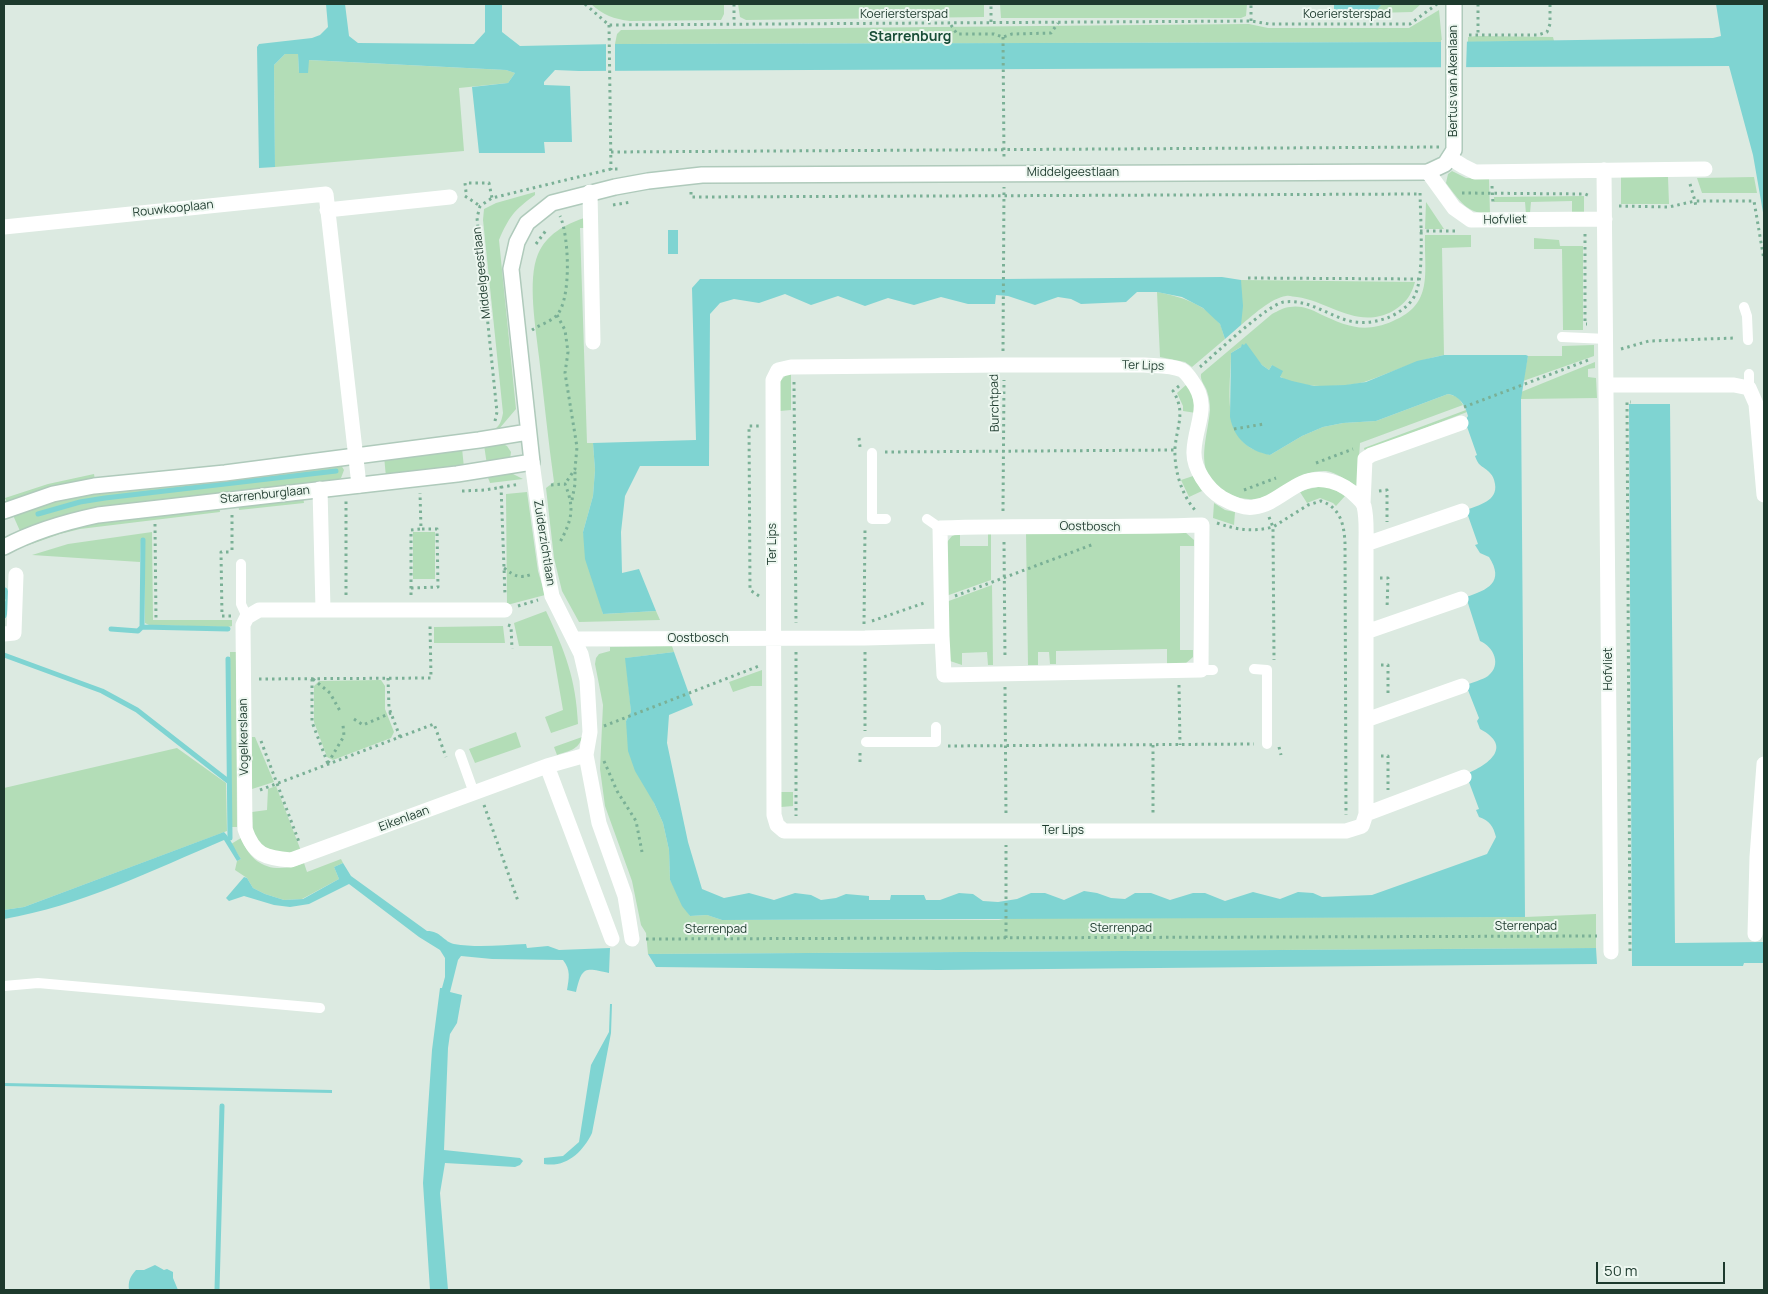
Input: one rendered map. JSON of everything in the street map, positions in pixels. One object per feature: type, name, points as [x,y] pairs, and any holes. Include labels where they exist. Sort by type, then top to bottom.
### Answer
[{"type":"street","name":"Bertus van Akenlaan","points":[[1452,152],[1454,4]]},
{"type":"street","points":[[1424,173],[1445,164],[1452,152],[1463,166],[1475,172],[1705,169]]},
{"type":"street","name":"Hofvliet","points":[[1604,170],[1611,952]]},
{"type":"street","name":"Middelgeestlaan","points":[[528,432],[511,269],[517,242],[528,223],[552,202],[590,192],[648,181],[691,176],[1004,173],[1424,173]]},
{"type":"street","name":"Hofvliet","points":[[1424,173],[1454,208],[1470,220],[1605,219]]},
{"type":"street","points":[[590,192],[593,342]]},
{"type":"street","name":"Rouwkooplaan","points":[[4,227],[326,194],[359,485]]},
{"type":"street","points":[[327,210],[450,197]]},
{"type":"street","name":"Ter Lips","points":[[1190,378],[1182,370],[1167,367],[1003,365],[794,367],[778,370],[773,380],[772,426],[774,815],[777,825],[784,831],[1346,831]]},
{"type":"street","points":[[1190,378],[1199,390],[1202,405],[1194,452],[1198,469],[1208,487],[1222,498],[1252,508],[1263,506],[1302,483],[1320,479],[1340,484],[1363,497]]},
{"type":"street","points":[[1607,385],[1734,385],[1749,381],[1756,404],[1764,495]]},
{"type":"street","points":[[1346,831],[1362,826],[1366,814],[1366,517],[1363,497],[1365,459],[1462,415]]},
{"type":"street","points":[[4,511],[53,494],[94,486],[225,473],[528,432]]},
{"type":"street","name":"Zuiderzichtlaan","points":[[528,432],[552,596],[581,654],[587,680],[590,732],[586,756],[599,823],[625,896],[632,939]]},
{"type":"street","name":"Starrenburglaan","points":[[4,548],[20,538],[48,527],[98,514],[457,474],[532,462]]},
{"type":"street","points":[[320,489],[323,609]]},
{"type":"street","points":[[1366,544],[1462,511]]},
{"type":"street","name":"Oostbosch","points":[[1202,525],[1207,670],[1005,674],[940,679],[942,636],[940,528],[1003,526],[1136,528],[1202,525]]},
{"type":"street","points":[[4,634],[14,633],[16,575]]},
{"type":"street","points":[[1366,632],[1461,599]]},
{"type":"street","points":[[248,617],[259,610],[505,610]]},
{"type":"street","name":"Vogelkerslaan","points":[[248,617],[243,625],[245,829],[250,843],[260,853]]},
{"type":"street","name":"Oostbosch","points":[[574,639],[942,636]]},
{"type":"street","points":[[1366,720],[1462,686]]},
{"type":"street","name":"Eikenlaan","points":[[260,853],[273,858],[291,860],[547,766],[586,756]]},
{"type":"street","points":[[1755,934],[1757,857],[1764,764]]},
{"type":"street","points":[[547,766],[612,939]]},
{"type":"street","points":[[1366,814],[1464,777]]},
{"type":"lane","points":[[1744,307],[1747,316],[1748,339]]},
{"type":"lane","points":[[1562,337],[1607,339]]},
{"type":"lane","points":[[872,453],[872,519],[886,519]]},
{"type":"lane","points":[[927,519],[940,528]]},
{"type":"lane","name":"Vogelkerslaan","points":[[241,564],[242,604],[248,617]]},
{"type":"lane","points":[[1254,669],[1267,670],[1267,744]]},
{"type":"lane","points":[[866,742],[936,742],[936,727]]},
{"type":"lane","points":[[460,754],[476,792]]},
{"type":"lane","points":[[4,986],[38,983],[320,1008]]},
{"type":"path","points":[[585,4],[609,25],[611,169]]},
{"type":"path","points":[[734,4],[734,23]]},
{"type":"path","points":[[991,4],[991,22]]},
{"type":"path","points":[[1251,4],[1251,21]]},
{"type":"path","name":"Koeriersterspad","points":[[609,25],[1251,21],[1269,24],[1410,24],[1437,4]]},
{"type":"path","points":[[1478,4],[1478,35]]},
{"type":"path","points":[[1470,35],[1538,35],[1547,32],[1550,24],[1550,4]]},
{"type":"path","points":[[950,24],[957,34],[994,34],[1003,37],[1012,34],[1051,33],[1058,22]]},
{"type":"path","points":[[1002,69],[1003,37]]},
{"type":"path","points":[[611,152],[1452,152]]},
{"type":"path","points":[[466,196],[465,183],[489,182],[492,198],[611,169],[620,169]]},
{"type":"path","points":[[1685,169],[1696,208]]},
{"type":"path","points":[[1492,171],[1493,220]]},
{"type":"path","points":[[1198,513],[1193,509],[1181,485],[1176,465],[1175,450],[1181,411],[1179,401],[1173,391],[1264,312],[1283,302],[1305,303],[1346,320],[1364,323],[1378,322],[1393,316],[1409,304],[1416,295],[1419,278],[1420,194],[1424,173]]},
{"type":"path","points":[[691,176],[691,197],[1420,194]]},
{"type":"path","points":[[1448,200],[1457,193],[1492,193],[1585,194],[1621,207],[1670,207],[1695,201],[1754,201],[1764,260]]},
{"type":"path","name":"Middelgeestlaan","points":[[492,198],[480,206],[476,218],[497,412],[497,420],[492,424]]},
{"type":"path","points":[[533,248],[547,229],[562,218],[582,210],[638,200]]},
{"type":"path","points":[[528,322],[530,331],[557,315],[566,297],[568,268],[566,236],[562,218],[552,202]]},
{"type":"path","points":[[1585,219],[1585,324],[1607,339],[1649,341],[1748,339]]},
{"type":"path","points":[[1420,232],[1459,232],[1470,220]]},
{"type":"path","points":[[1248,278],[1419,278]]},
{"type":"path","name":"Burchtpad","points":[[1004,279],[1003,526],[1005,578],[1006,938]]},
{"type":"path","points":[[504,568],[515,576],[523,577],[532,574],[546,565],[569,526],[575,484],[577,447],[565,373],[568,352],[564,330],[557,315]]},
{"type":"path","points":[[1462,415],[1524,385],[1607,339]]},
{"type":"path","points":[[794,367],[796,831]]},
{"type":"path","points":[[1630,951],[1627,402],[1636,402]]},
{"type":"path","points":[[1234,429],[1264,424]]},
{"type":"path","points":[[772,426],[749,426],[750,590],[774,606]]},
{"type":"path","points":[[859,438],[860,449],[865,453],[1175,450],[1194,452]]},
{"type":"path","points":[[1315,464],[1361,446]]},
{"type":"path","points":[[485,490],[501,486],[565,484],[575,469]]},
{"type":"path","points":[[1193,509],[1278,477]]},
{"type":"path","points":[[420,478],[421,529]]},
{"type":"path","points":[[565,484],[572,500]]},
{"type":"path","points":[[501,486],[505,623],[511,626],[512,648]]},
{"type":"path","points":[[1363,497],[1387,490],[1387,538]]},
{"type":"path","points":[[346,501],[346,610]]},
{"type":"path","points":[[1214,522],[1245,530],[1258,530],[1274,526],[1308,506],[1321,501],[1336,510],[1344,526],[1346,831]]},
{"type":"path","points":[[1263,506],[1274,526],[1274,667],[1267,670]]},
{"type":"path","points":[[232,514],[232,552],[240,552]]},
{"type":"path","points":[[155,522],[156,619]]},
{"type":"path","points":[[410,610],[411,530],[437,529],[438,588],[411,588]]},
{"type":"path","points":[[864,624],[926,602],[941,601],[1101,541]]},
{"type":"path","points":[[1366,578],[1388,578],[1388,625]]},
{"type":"path","points":[[505,610],[552,596]]},
{"type":"path","points":[[421,625],[440,625]]},
{"type":"path","points":[[259,679],[431,678],[430,625]]},
{"type":"path","points":[[590,732],[766,663],[774,663]]},
{"type":"path","points":[[1366,665],[1388,665],[1388,713]]},
{"type":"path","points":[[258,670],[259,688]]},
{"type":"path","points":[[1179,671],[1180,745]]},
{"type":"path","points":[[388,678],[389,708],[400,737]]},
{"type":"path","points":[[312,679],[330,693],[340,711]]},
{"type":"path","points":[[312,679],[312,722],[328,764]]},
{"type":"path","points":[[354,719],[362,726],[391,713]]},
{"type":"path","points":[[245,795],[434,724],[448,761]]},
{"type":"path","points":[[328,764],[344,736],[343,725]]},
{"type":"path","points":[[259,734],[304,855]]},
{"type":"path","points":[[936,742],[944,746],[1275,744],[1280,748],[1281,755]]},
{"type":"path","points":[[1152,745],[1154,831]]},
{"type":"path","points":[[586,756],[603,758],[617,791],[636,821],[642,852]]},
{"type":"path","points":[[1366,756],[1388,756],[1388,806]]},
{"type":"path","points":[[476,792],[518,901]]},
{"type":"path","name":"Sterrenpad","points":[[632,939],[1610,936]]},
{"type":"green space","points":[[591,4],[724,4],[724,14],[721,20],[630,21],[609,16]]},
{"type":"green space","points":[[738,4],[984,4],[984,17],[746,20],[740,17]]},
{"type":"green space","points":[[1000,4],[1247,4],[1246,16],[1241,18],[1001,18]]},
{"type":"green space","points":[[1382,4],[1421,4],[1412,12],[1374,13]]},
{"type":"green space","points":[[1439,10],[1442,42],[615,44],[617,34],[621,30],[1249,24],[1268,28],[1409,28]]},
{"type":"green space","points":[[1468,37],[1553,37],[1554,41],[1468,42]]},
{"type":"green space","points":[[285,54],[298,54],[299,73],[308,73],[308,60],[506,70],[515,73],[508,83],[459,88],[464,151],[275,167],[274,65]]},
{"type":"green space","points":[[1452,171],[1466,178],[1489,179],[1490,214],[1475,212],[1464,205],[1446,183],[1448,174]]},
{"type":"green space","points":[[1621,177],[1668,177],[1669,204],[1621,204]]},
{"type":"green space","points":[[1754,177],[1757,193],[1702,193],[1697,178]]},
{"type":"green space","points":[[535,192],[535,195],[513,214],[499,240],[516,409],[499,429],[490,432],[499,425],[503,413],[483,220],[484,209],[496,203]]},
{"type":"green space","points":[[1584,196],[1584,213],[1572,213],[1572,201],[1531,202],[1530,213],[1526,214],[1525,202],[1494,202],[1494,197]]},
{"type":"green space","points":[[1426,202],[1444,229],[1425,229]]},
{"type":"green space","points":[[584,218],[585,228],[580,228],[587,443],[593,443],[595,470],[593,496],[583,532],[603,614],[656,611],[660,620],[579,622],[562,591],[554,558],[546,488],[554,482],[534,319],[533,277],[538,254],[546,241],[563,227]]},
{"type":"green space","points":[[1425,235],[1471,235],[1471,247],[1442,248],[1444,355],[1414,363],[1367,381],[1348,385],[1323,386],[1299,384],[1281,377],[1272,365],[1269,370],[1262,365],[1244,345],[1231,353],[1231,416],[1240,438],[1250,448],[1270,455],[1302,436],[1323,427],[1343,423],[1376,421],[1448,394],[1458,397],[1463,405],[1360,443],[1357,486],[1330,472],[1317,471],[1301,476],[1272,493],[1256,499],[1230,495],[1218,487],[1210,478],[1204,458],[1210,408],[1208,393],[1201,374],[1272,314],[1286,308],[1305,308],[1338,322],[1364,328],[1383,325],[1406,314],[1415,306],[1424,286]]},
{"type":"green space","points":[[1534,238],[1559,240],[1560,246],[1583,246],[1583,330],[1563,330],[1562,249],[1534,249]]},
{"type":"green space","points":[[1241,280],[1415,282],[1405,302],[1393,311],[1380,316],[1368,318],[1356,316],[1309,300],[1287,296],[1274,300],[1241,325]]},
{"type":"green space","points":[[1157,292],[1200,306],[1220,324],[1225,339],[1192,367],[1185,362],[1160,357]]},
{"type":"green space","points":[[1594,345],[1594,356],[1523,381],[1528,356],[1562,356],[1562,346]]},
{"type":"green space","points":[[1595,362],[1595,368],[1588,369],[1588,377],[1596,378],[1597,398],[1521,399],[1521,392]]},
{"type":"green space","points":[[791,373],[791,410],[780,411],[780,381],[787,374]]},
{"type":"green space","points":[[1187,384],[1192,392],[1196,413],[1183,411],[1183,406],[1177,393]]},
{"type":"green space","points":[[1466,410],[1467,412],[1365,451],[1364,448]]},
{"type":"green space","points":[[501,443],[507,446],[511,452],[510,459],[487,465],[484,445]]},
{"type":"green space","points":[[462,448],[464,468],[386,477],[384,456]]},
{"type":"green space","points":[[341,465],[344,470],[341,478],[335,482],[51,520],[20,531],[12,513],[76,493]]},
{"type":"green space","points":[[511,473],[523,479],[490,483],[487,475]]},
{"type":"green space","points":[[94,474],[95,480],[8,504],[5,498],[48,484]]},
{"type":"green space","points":[[1193,476],[1202,491],[1189,497],[1181,480]]},
{"type":"green space","points":[[1327,485],[1345,496],[1336,506],[1320,498],[1307,503],[1300,492],[1308,489]]},
{"type":"green space","points":[[527,492],[538,571],[545,595],[507,605],[506,494]]},
{"type":"green space","points":[[303,496],[304,503],[239,510],[238,503]]},
{"type":"green space","points":[[1214,503],[1225,510],[1235,512],[1234,525],[1213,518]]},
{"type":"green space","points":[[219,505],[220,512],[80,529],[26,546],[23,540],[75,524]]},
{"type":"green space","points":[[152,532],[153,620],[232,620],[232,626],[149,625],[145,623],[145,539],[141,539],[140,562],[32,555],[68,544]]},
{"type":"green space","points":[[413,532],[435,532],[435,579],[413,579]]},
{"type":"green space","points":[[1185,532],[1194,540],[1194,546],[1180,546],[1180,650],[1193,650],[1193,657],[1185,664],[1167,664],[1167,649],[1056,651],[1056,664],[1050,664],[1049,652],[1038,652],[1038,665],[1028,665],[1026,533]]},
{"type":"green space","points":[[960,533],[960,546],[988,546],[988,533],[991,534],[991,580],[946,596],[947,542],[952,536]]},
{"type":"green space","points":[[992,585],[993,665],[988,665],[987,652],[962,653],[962,665],[950,661],[946,602]]},
{"type":"green space","points":[[546,611],[559,639],[572,679],[578,724],[551,733],[545,717],[563,710],[552,646],[519,646],[514,623]]},
{"type":"green space","points":[[503,626],[505,643],[434,643],[434,627]]},
{"type":"green space","points":[[672,646],[674,652],[626,658],[631,712],[626,721],[654,803],[663,823],[669,850],[670,880],[690,916],[707,915],[722,920],[999,920],[1009,918],[1525,917],[1596,914],[1596,948],[648,954],[646,933],[641,925],[632,881],[605,806],[600,769],[603,705],[595,664],[599,654],[610,651],[610,647]]},
{"type":"green space","points":[[230,652],[236,652],[237,827],[231,827]]},
{"type":"green space","points":[[762,670],[762,686],[751,686],[733,692],[729,682]]},
{"type":"green space","points":[[381,680],[385,686],[385,709],[394,732],[391,738],[333,760],[327,757],[314,722],[314,686],[319,681]]},
{"type":"green space","points":[[516,732],[521,747],[475,763],[469,749]]},
{"type":"green space","points":[[252,737],[255,737],[274,782],[252,789]]},
{"type":"green space","points":[[582,737],[576,747],[557,755],[554,747]]},
{"type":"green space","points":[[177,748],[226,783],[227,831],[24,907],[4,910],[4,788]]},
{"type":"green space","points":[[276,786],[301,851],[285,855],[262,848],[253,832],[252,812],[267,810],[268,789]]},
{"type":"green space","points":[[781,792],[793,792],[793,806],[781,807]]},
{"type":"green space","points":[[241,838],[252,856],[266,866],[274,868],[284,868],[304,863],[307,872],[341,859],[343,863],[334,867],[339,879],[302,899],[284,900],[265,894],[253,888],[247,878],[235,870],[237,861],[241,859],[231,844]]},
{"type":"water","points":[[326,4],[345,4],[349,36],[358,43],[474,44],[485,32],[485,4],[502,4],[502,32],[520,46],[615,44],[1442,42],[1713,38],[1721,36],[1716,4],[1764,4],[1764,218],[1753,155],[1729,66],[555,70],[544,82],[544,85],[570,86],[572,142],[544,142],[545,153],[479,153],[472,87],[508,83],[515,73],[506,70],[309,60],[308,73],[299,73],[298,54],[285,54],[274,65],[275,167],[259,168],[257,47],[259,44],[312,38],[320,35],[328,27]]},
{"type":"water","points":[[1334,4],[1382,4],[1374,13],[1334,13]]},
{"type":"water","points":[[668,230],[678,230],[678,254],[668,254]]},
{"type":"water","points":[[1222,277],[1241,280],[1243,306],[1241,325],[1225,339],[1220,324],[1203,308],[1182,297],[1157,292],[1137,292],[1126,302],[1081,304],[1071,299],[1058,297],[1035,305],[1008,296],[996,295],[995,304],[968,304],[941,297],[914,305],[888,298],[865,306],[838,296],[811,305],[785,294],[759,303],[734,299],[720,303],[710,314],[709,466],[640,466],[625,496],[621,532],[622,573],[639,569],[656,611],[603,614],[585,559],[583,532],[593,496],[595,470],[593,443],[696,440],[692,288],[700,279]]},
{"type":"water","points":[[1246,343],[1262,365],[1269,370],[1272,365],[1283,371],[1280,377],[1314,386],[1366,382],[1417,361],[1444,355],[1528,356],[1521,399],[1525,917],[722,920],[707,915],[690,916],[682,906],[670,880],[669,850],[663,823],[654,803],[635,771],[628,751],[626,721],[631,712],[625,658],[674,652],[693,705],[669,715],[667,743],[688,842],[702,889],[724,898],[749,893],[774,900],[795,893],[811,895],[821,900],[836,898],[846,894],[869,896],[869,900],[890,900],[891,895],[924,895],[926,900],[940,900],[959,893],[973,894],[983,901],[998,902],[1017,899],[1031,893],[1045,893],[1064,900],[1084,891],[1111,898],[1125,899],[1135,893],[1151,893],[1170,900],[1193,893],[1205,893],[1225,901],[1253,892],[1280,899],[1298,892],[1313,893],[1322,897],[1372,895],[1487,854],[1496,837],[1490,824],[1479,817],[1476,810],[1479,809],[1466,774],[1489,761],[1496,749],[1495,742],[1480,729],[1477,721],[1479,718],[1466,685],[1488,676],[1495,667],[1495,662],[1489,647],[1480,641],[1466,597],[1492,584],[1495,579],[1495,573],[1494,566],[1489,557],[1480,553],[1475,545],[1478,544],[1466,510],[1482,504],[1491,498],[1494,495],[1495,484],[1491,474],[1480,465],[1475,456],[1477,455],[1465,421],[1468,416],[1465,408],[1459,399],[1448,394],[1376,421],[1343,423],[1323,427],[1302,436],[1270,455],[1262,453],[1249,447],[1239,438],[1230,417],[1231,353]]},
{"type":"water","points":[[1629,404],[1670,404],[1675,943],[1764,942],[1764,963],[1744,963],[1743,966],[1632,966]]},
{"type":"water","points":[[224,832],[241,859],[237,861],[224,840],[116,886],[60,905],[4,919],[4,910],[24,907]]},
{"type":"water","points":[[343,863],[351,876],[427,931],[432,931],[454,944],[481,946],[526,944],[527,948],[548,946],[559,950],[610,948],[609,973],[594,970],[585,971],[582,973],[576,992],[567,990],[569,978],[566,964],[563,960],[492,959],[461,956],[458,960],[450,992],[462,995],[457,1023],[450,1034],[448,1048],[444,1150],[520,1158],[523,1161],[515,1167],[445,1163],[440,1193],[448,1290],[430,1290],[423,1183],[432,1050],[440,988],[442,988],[445,977],[445,958],[440,950],[419,937],[349,884],[309,904],[290,907],[274,905],[244,896],[229,901],[226,898],[244,877],[247,878],[253,888],[265,894],[284,900],[303,899],[339,879],[334,867]]},
{"type":"water","points":[[1596,948],[1597,964],[938,970],[656,967],[648,954]]},
{"type":"water","points":[[610,1004],[612,1004],[611,1033],[592,1133],[584,1146],[573,1157],[560,1164],[544,1164],[544,1158],[563,1156],[579,1142],[591,1065],[609,1032]]},
{"type":"water","points":[[4,1083],[332,1090],[332,1093],[4,1086]]},
{"type":"water","points":[[155,1265],[173,1272],[173,1278],[178,1290],[129,1290],[130,1279],[136,1270],[144,1270]]},
{"type":"pier","points":[[1467,39],[1466,70],[1441,70],[1441,40]]},
{"type":"pier","points":[[615,41],[615,73],[606,73],[606,42]]},
{"type":"waterway","points":[[38,514],[80,502],[105,498],[336,471]]},
{"type":"waterway","points":[[143,540],[142,627],[228,629]]},
{"type":"waterway","points":[[4,616],[8,600],[5,590]]},
{"type":"waterway","points":[[111,629],[138,631],[142,627]]},
{"type":"waterway","points":[[4,655],[102,691],[137,710],[228,781]]},
{"type":"waterway","points":[[228,659],[230,838]]},
{"type":"waterway","points":[[217,1290],[222,1106]]},
{"type":"district","name":"Starrenburg","points":[[910,37]]}]
